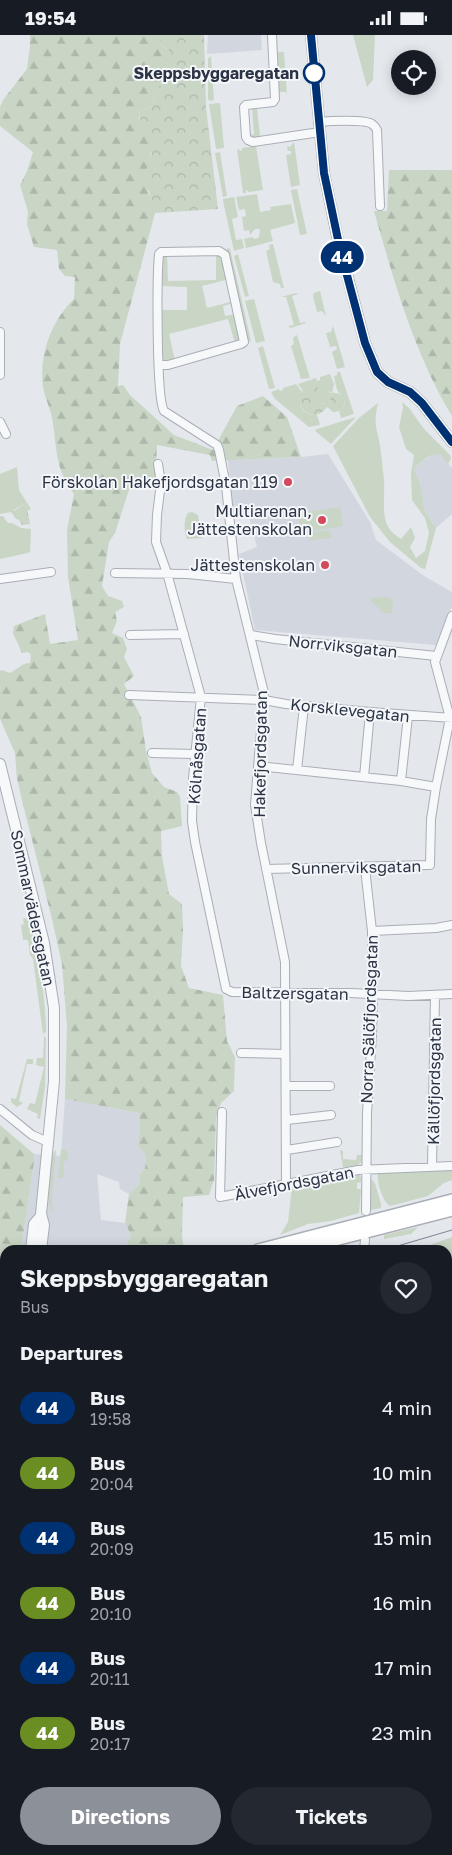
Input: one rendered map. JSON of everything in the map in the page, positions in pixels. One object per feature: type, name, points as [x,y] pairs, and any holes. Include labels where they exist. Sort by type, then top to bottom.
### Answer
[{"type":"main road","points":[[277,1245],[452,1200]]},
{"type":"main road","points":[[315,1245],[452,1209]]},
{"type":"street","points":[[272,35],[275,99],[273,102],[246,105],[246,137],[248,141],[253,142],[355,121],[370,123],[377,130],[380,207]]},
{"type":"street","points":[[311,35],[324,173],[356,315],[370,358],[382,377],[388,382],[410,392],[422,403],[452,442]]},
{"type":"street","name":"Hakefjordsgatan","points":[[159,365],[168,365],[244,342],[223,253],[219,251],[165,251],[159,254],[159,365],[161,402],[164,411],[213,442],[220,450],[226,486],[236,579],[264,693],[255,805],[283,951],[287,1119],[286,1184]]},
{"type":"street","points":[[0,332],[0,375]]},
{"type":"street","points":[[0,422],[6,435]]},
{"type":"street","name":"Kölnåsgatan","points":[[158,464],[161,483],[156,542],[167,573],[201,697],[192,791],[193,830],[227,991]]},
{"type":"street","points":[[0,579],[51,572]]},
{"type":"street","points":[[115,573],[167,573],[236,579]]},
{"type":"street","points":[[436,656],[452,616]]},
{"type":"street","points":[[130,635],[184,634]]},
{"type":"street","name":"Norrviksgatan","points":[[251,635],[436,656]]},
{"type":"street","name":"Sunnerviksgatan","points":[[266,869],[430,865],[431,819],[451,718],[435,662],[436,656]]},
{"type":"street","name":"Korsklevegatan","points":[[129,695],[264,700],[370,713],[451,718]]},
{"type":"street","points":[[297,770],[304,706]]},
{"type":"street","points":[[364,777],[370,713]]},
{"type":"street","points":[[401,781],[408,716]]},
{"type":"street","points":[[152,753],[195,754]]},
{"type":"street","name":"Sommarvädersgatan","points":[[0,764],[40,921],[52,988],[55,1042],[54,1081],[41,1216],[44,1225],[42,1245]]},
{"type":"street","points":[[258,766],[401,781],[436,787]]},
{"type":"street","name":"Norra Sälöfjordsgatan","points":[[365,868],[372,931],[373,994],[367,1113],[366,1211]]},
{"type":"street","points":[[372,931],[436,928],[452,925]]},
{"type":"street","name":"Baltzersgatan","points":[[227,991],[435,996],[452,994]]},
{"type":"street","name":"Källöfjordsgatan","points":[[432,1167],[435,996]]},
{"type":"street","points":[[241,1053],[285,1054]]},
{"type":"street","points":[[286,1085],[330,1086]]},
{"type":"street","points":[[0,1109],[32,1135],[48,1142]]},
{"type":"street","name":"Älvefjordsgatan","points":[[222,1112],[220,1197],[367,1170],[452,1166]]},
{"type":"street","points":[[287,1119],[332,1115]]},
{"type":"street","points":[[287,1150],[337,1142]]},
{"type":"street","name":"Sommarvädersgatan","points":[[32,1245],[34,1224],[41,1216]]},
{"type":"street","points":[[364,1245],[365,1240]]},
{"type":"shaded area","points":[[208,35],[261,35],[262,50],[207,54]]},
{"type":"shaded area","name":"Jättestenskolan","points":[[328,454],[370,522],[376,540],[424,576],[452,592],[452,606],[436,645],[255,630],[239,554],[257,547],[249,517],[233,516],[228,460]]},
{"type":"shaded area","points":[[434,454],[440,454],[452,468],[452,514],[436,528],[425,512],[420,484],[414,469]]},
{"type":"shaded area","points":[[65,1099],[139,1113],[138,1146],[146,1155],[145,1168],[140,1174],[139,1184],[129,1194],[120,1189],[119,1182],[97,1174],[101,1220],[125,1223],[131,1235],[126,1245],[22,1245],[34,1154],[61,1156]]},
{"type":"green space","points":[[30,35],[157,35],[162,46],[169,50],[169,60],[152,106],[139,112],[139,119],[153,140],[154,147],[150,155],[148,192],[153,202],[155,213],[120,344],[118,386],[123,385],[130,395],[174,435],[213,450],[237,406],[263,396],[287,417],[301,457],[212,461],[210,455],[157,445],[155,484],[129,490],[115,533],[109,542],[102,586],[108,596],[122,601],[124,607],[115,612],[117,621],[112,633],[123,638],[127,649],[124,657],[134,676],[124,684],[141,717],[146,751],[152,773],[164,787],[177,792],[180,797],[182,826],[161,831],[162,857],[169,894],[182,904],[181,966],[189,988],[223,995],[227,1041],[235,1057],[234,1091],[221,1103],[216,1118],[214,1180],[209,1195],[183,1197],[183,1245],[126,1245],[131,1235],[125,1223],[129,1194],[139,1184],[140,1174],[145,1168],[146,1155],[138,1146],[139,1113],[65,1099],[67,1026],[62,964],[17,779],[15,753],[0,719],[0,671],[10,673],[24,664],[30,663],[31,655],[28,652],[22,653],[13,633],[14,626],[45,614],[50,644],[78,640],[68,577],[67,530],[74,494],[60,469],[52,419],[44,392],[42,375],[48,339],[59,318],[74,299],[75,277],[65,276],[59,269],[57,250],[34,247],[27,224],[28,212],[20,185],[33,152],[0,126],[0,107],[3,100],[27,69]]},
{"type":"green space","points":[[157,35],[204,35],[206,107],[218,209],[155,213],[146,174],[153,140],[143,127],[139,112],[152,106],[169,60],[169,50],[162,46]]},
{"type":"green space","points":[[353,35],[375,35],[373,80],[367,87]]},
{"type":"green space","points":[[279,52],[284,52],[287,96],[286,92],[279,92],[277,55]]},
{"type":"green space","points":[[211,56],[214,100],[210,101],[208,99],[208,58]]},
{"type":"green space","points":[[220,103],[224,148],[216,149],[209,104]]},
{"type":"green space","points":[[263,106],[257,108],[260,136],[265,137],[252,139],[249,135],[254,134],[252,108]]},
{"type":"green space","points":[[294,142],[300,185],[291,187],[286,155],[291,154],[287,146],[290,147]]},
{"type":"green space","points":[[256,146],[263,190],[249,192],[246,190],[246,193],[243,193],[237,149],[242,151],[242,148]]},
{"type":"green space","points":[[220,152],[227,196],[223,197],[215,153]]},
{"type":"green space","points":[[389,170],[452,170],[452,416],[427,367],[406,316],[374,211],[387,211]]},
{"type":"green space","points":[[297,189],[307,234],[300,235],[291,190]]},
{"type":"green space","points":[[257,194],[260,212],[271,210],[270,207],[291,204],[295,223],[270,230],[273,241],[246,248],[244,239],[259,237],[260,229],[255,229],[250,235],[249,230],[244,231],[242,217],[246,216],[245,209],[239,210],[236,197]]},
{"type":"green space","points":[[234,197],[238,217],[232,219],[236,240],[242,239],[244,248],[234,251],[223,199]]},
{"type":"green space","points":[[273,244],[284,288],[281,288],[280,284],[273,282],[266,251],[270,249],[269,245]]},
{"type":"green space","points":[[230,249],[251,341],[248,341],[226,250]]},
{"type":"green space","points":[[167,254],[168,281],[216,280],[216,254],[221,255],[229,279],[202,286],[207,308],[234,301],[234,303],[223,306],[225,316],[236,314],[241,340],[235,343],[228,319],[169,334],[175,360],[169,362],[162,359],[161,310],[187,310],[187,287],[161,286],[162,256]]},
{"type":"green space","points":[[238,254],[249,296],[245,297],[234,256]]},
{"type":"green space","points":[[320,291],[326,316],[322,311],[317,312],[313,296],[314,293]]},
{"type":"green space","points":[[298,294],[292,296],[300,323],[306,323],[291,328],[288,326],[294,325],[286,297],[281,297]]},
{"type":"green space","points":[[254,299],[265,341],[256,343],[245,301]]},
{"type":"green space","points":[[333,326],[345,367],[337,369],[332,352],[337,349],[336,346],[330,347],[326,333],[331,332]]},
{"type":"green space","points":[[297,335],[310,378],[301,379],[291,346],[294,344],[293,338]]},
{"type":"green space","points":[[263,346],[275,388],[269,389],[258,348]]},
{"type":"green space","points":[[337,372],[340,372],[354,414],[341,418],[339,411],[344,407],[345,402],[336,385],[334,376],[337,375]]},
{"type":"green space","points":[[330,374],[334,384],[332,393],[326,390],[328,396],[332,394],[329,402],[320,404],[315,400],[314,392],[317,387],[306,388],[303,391],[298,384],[316,378],[317,381],[320,380],[320,377]]},
{"type":"green space","points":[[296,384],[302,392],[300,405],[302,409],[308,414],[317,415],[320,425],[309,427],[275,399],[271,392],[279,389],[280,391],[283,388]]},
{"type":"green space","points":[[314,386],[318,387],[314,395],[317,402],[324,404],[330,401],[332,394],[326,397],[323,394],[327,390],[330,393],[336,393],[343,397],[345,401],[343,408],[333,412],[327,407],[320,413],[313,415],[306,412],[299,401],[300,394],[305,389]]},
{"type":"green space","points":[[402,402],[409,408],[424,429],[450,455],[451,459],[448,464],[440,454],[432,455],[414,469],[420,484],[425,512],[436,528],[425,569],[421,568],[390,542],[370,517],[333,446],[359,418],[378,403],[376,424],[384,480],[386,522],[390,530],[401,539],[411,527],[415,538],[410,547],[416,558],[425,551],[429,533],[425,518],[412,500],[411,474],[414,455],[406,449],[399,427],[403,408]]},
{"type":"green space","points":[[356,417],[331,444],[315,431],[317,429]]},
{"type":"green space","points":[[17,467],[19,490],[31,509],[27,511],[26,503],[14,510],[20,520],[16,519],[11,512],[0,514],[0,474]]},
{"type":"green space","points":[[26,503],[30,524],[22,525],[14,511]]},
{"type":"green space","name":"Multiarenan, Jättestenskolan","points":[[340,507],[343,526],[304,532],[303,528],[303,533],[301,531],[297,510],[300,510],[301,514]]},
{"type":"green space","points":[[192,512],[198,515],[202,538],[187,539],[185,529],[186,516]]},
{"type":"green space","points":[[0,516],[3,516],[8,523],[21,528],[31,529],[30,552],[0,559]]},
{"type":"green space","points":[[330,530],[331,538],[310,540],[309,533]]},
{"type":"green space","points":[[387,597],[393,600],[393,613],[384,613],[370,600],[371,598]]},
{"type":"green space","points":[[23,919],[29,920],[36,946],[44,998],[46,1032],[43,1034],[33,959],[30,955],[28,940],[23,940],[21,925],[24,924]]},
{"type":"green space","points":[[44,1036],[46,1038],[45,1087],[40,1119],[37,1118],[38,1114],[27,1109],[30,1103],[35,1104],[44,1067],[36,1065],[37,1058],[43,1058]]},
{"type":"green space","points":[[27,1059],[33,1059],[33,1064],[27,1064],[19,1101],[23,1103],[17,1107],[11,1102],[11,1098],[16,1099]]},
{"type":"green space","points":[[0,1125],[34,1154],[34,1162],[22,1245],[0,1245]]},
{"type":"green space","points":[[61,1149],[66,1150],[68,1155],[67,1161],[64,1161],[64,1177],[58,1178]]},
{"type":"green space","points":[[56,1150],[52,1195],[53,1213],[50,1208],[48,1181],[53,1154]]},
{"type":"green space","points":[[340,1150],[343,1151],[343,1159],[356,1160],[357,1155],[362,1155],[362,1161],[357,1166],[343,1167]]},
{"type":"green space","points":[[452,1168],[452,1180],[444,1183],[428,1196],[390,1206],[384,1200],[379,1185],[378,1172]]},
{"type":"green space","points":[[358,1173],[361,1177],[361,1182],[357,1183],[357,1189],[361,1189],[359,1213],[331,1221],[308,1224],[280,1235],[288,1222],[292,1186]]},
{"type":"green space","points":[[371,1179],[375,1183],[381,1208],[371,1210]]},
{"type":"green space","points":[[418,1227],[411,1234],[384,1239],[384,1235]]},
{"type":"green space","points":[[452,1237],[452,1245],[430,1245]]},
{"type":"tram line","points":[[401,1245],[452,1230]]},
{"type":"bus line","name":"44","points":[[311,35],[324,173],[356,315],[370,358],[377,372],[382,377],[388,382],[410,392],[422,403],[452,442]]},
{"type":"place","name":"Skeppsbyggaregatan","points":[[314,73]]},
{"type":"place","name":"Förskolan Hakefjordsgatan 119","points":[[288,482]]},
{"type":"place","name":"Multiarenan, Jättestenskolan","points":[[322,520]]},
{"type":"place","name":"Jättestenskolan","points":[[325,565]]}]
